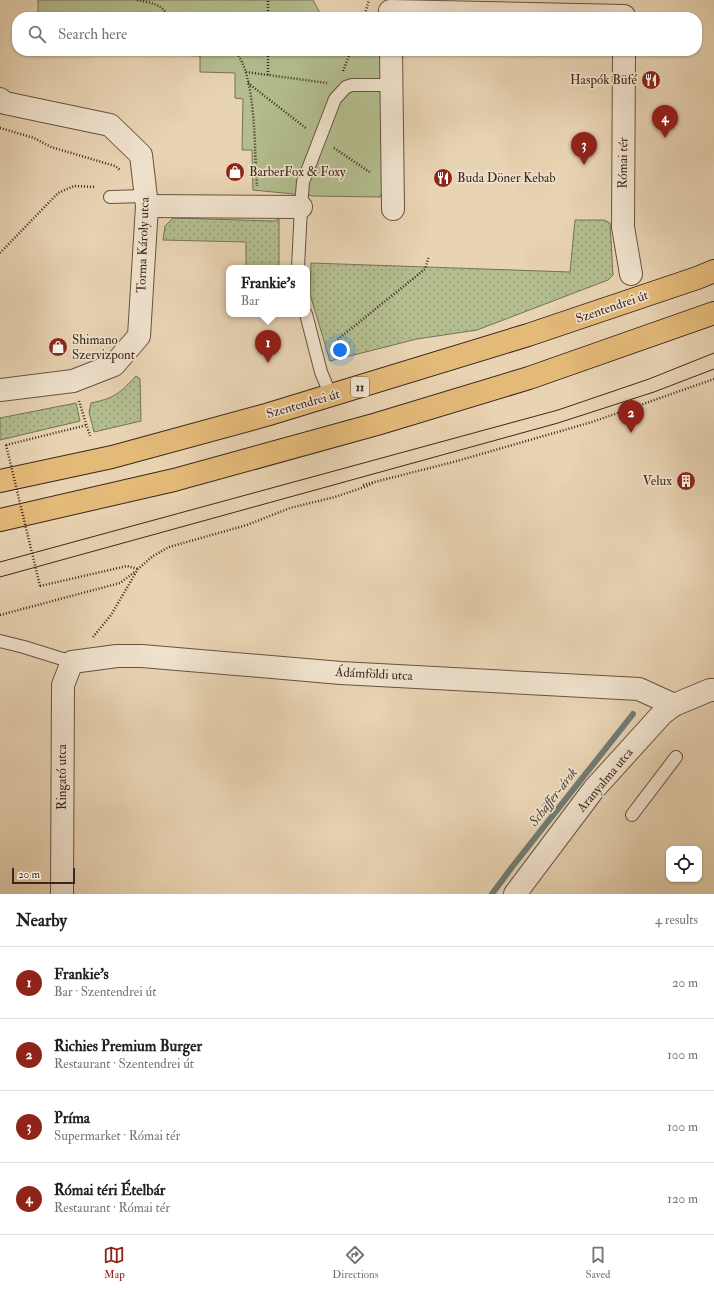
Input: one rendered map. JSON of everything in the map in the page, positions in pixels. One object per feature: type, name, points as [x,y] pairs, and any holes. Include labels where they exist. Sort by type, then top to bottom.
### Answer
[{"type":"main road","name":"Szentendrei út","points":[[0,481],[112,457],[331,396],[528,335],[714,271]]},
{"type":"main road","points":[[0,520],[174,480],[377,424],[530,378],[714,313]]},
{"type":"street","points":[[389,9],[624,11]]},
{"type":"street","points":[[391,56],[393,209]]},
{"type":"street","name":"Római tér","points":[[624,56],[622,227],[632,274]]},
{"type":"street","name":"Torma Károly utca","points":[[0,99],[5,103],[110,125],[141,155],[139,336],[114,365],[73,381],[0,390]]},
{"type":"street","points":[[140,199],[301,207]]},
{"type":"street","name":"Ádámföldi utca","points":[[72,662],[117,656],[142,656],[341,673],[639,688],[674,705]]},
{"type":"street","name":"Ringató utca","points":[[62,894],[63,686],[72,662]]},
{"type":"street","name":"Aranyalma utca","points":[[515,894],[594,789],[662,714],[674,705],[710,690],[714,690]]},
{"type":"lane","points":[[298,265],[301,207],[304,182],[335,99],[342,91],[352,85],[391,85]]},
{"type":"lane","points":[[110,197],[140,199]]},
{"type":"lane","points":[[307,317],[321,372],[331,396]]},
{"type":"lane","points":[[0,641],[72,662]]},
{"type":"lane","points":[[632,815],[676,757]]},
{"type":"path","points":[[137,0],[158,5],[166,12]]},
{"type":"path","points":[[268,0],[268,12]]},
{"type":"path","points":[[365,12],[369,0]]},
{"type":"path","points":[[240,56],[246,72],[252,100],[260,206]]},
{"type":"path","points":[[268,56],[268,75]]},
{"type":"path","points":[[246,72],[329,83],[342,91]]},
{"type":"path","points":[[0,128],[34,138],[51,147],[115,166],[122,171],[140,199]]},
{"type":"path","points":[[0,253],[58,193],[74,186],[97,187]]},
{"type":"path","points":[[321,372],[337,340],[425,269],[429,256]]},
{"type":"path","points":[[363,485],[472,457],[585,424],[714,379]]},
{"type":"path","points":[[90,436],[87,425],[6,445],[40,586],[127,566],[138,569]]},
{"type":"path","points":[[0,614],[120,583],[153,556],[168,548],[247,525],[290,508],[335,497],[373,483]]},
{"type":"path","points":[[72,662],[111,615],[138,569]]},
{"type":"green space","points":[[38,0],[313,0],[319,12],[38,12]]},
{"type":"green space","points":[[200,56],[391,56],[392,166],[380,197],[314,196],[253,190],[252,150],[242,150],[243,99],[235,98],[235,73],[200,72]]},
{"type":"green space","points":[[173,218],[274,221],[279,219],[279,265],[246,265],[246,242],[163,240],[165,226]]},
{"type":"green space","points":[[575,220],[604,220],[610,223],[613,275],[608,280],[477,330],[417,339],[330,361],[310,294],[311,263],[570,272]]},
{"type":"green space","points":[[136,376],[140,379],[141,421],[94,432],[89,412],[91,403],[112,397],[126,387]]},
{"type":"green space","points":[[76,403],[80,421],[0,440],[0,418]]},
{"type":"waterway","name":"Schäffer-árok","points":[[492,894],[633,714]]},
{"type":"tram line","points":[[0,562],[558,410],[649,379],[714,353]]},
{"type":"tram line","points":[[0,577],[558,423],[654,392],[714,369]]},
{"type":"place","name":"Haspók Büfé","points":[[651,80]]},
{"type":"place","name":"Római téri Ételbár","points":[[665,138]]},
{"type":"place","name":"Príma","points":[[584,165]]},
{"type":"place","name":"BarberFox & Foxy","points":[[235,172]]},
{"type":"place","name":"Buda Döner Kebab","points":[[443,178]]},
{"type":"place","name":"Shimano Szervizpont","points":[[58,347]]},
{"type":"place","name":"Frankie's","points":[[268,363]]},
{"type":"place","name":"Richies Premium Burger","points":[[631,433]]},
{"type":"place","name":"Velux","points":[[686,481]]}]
